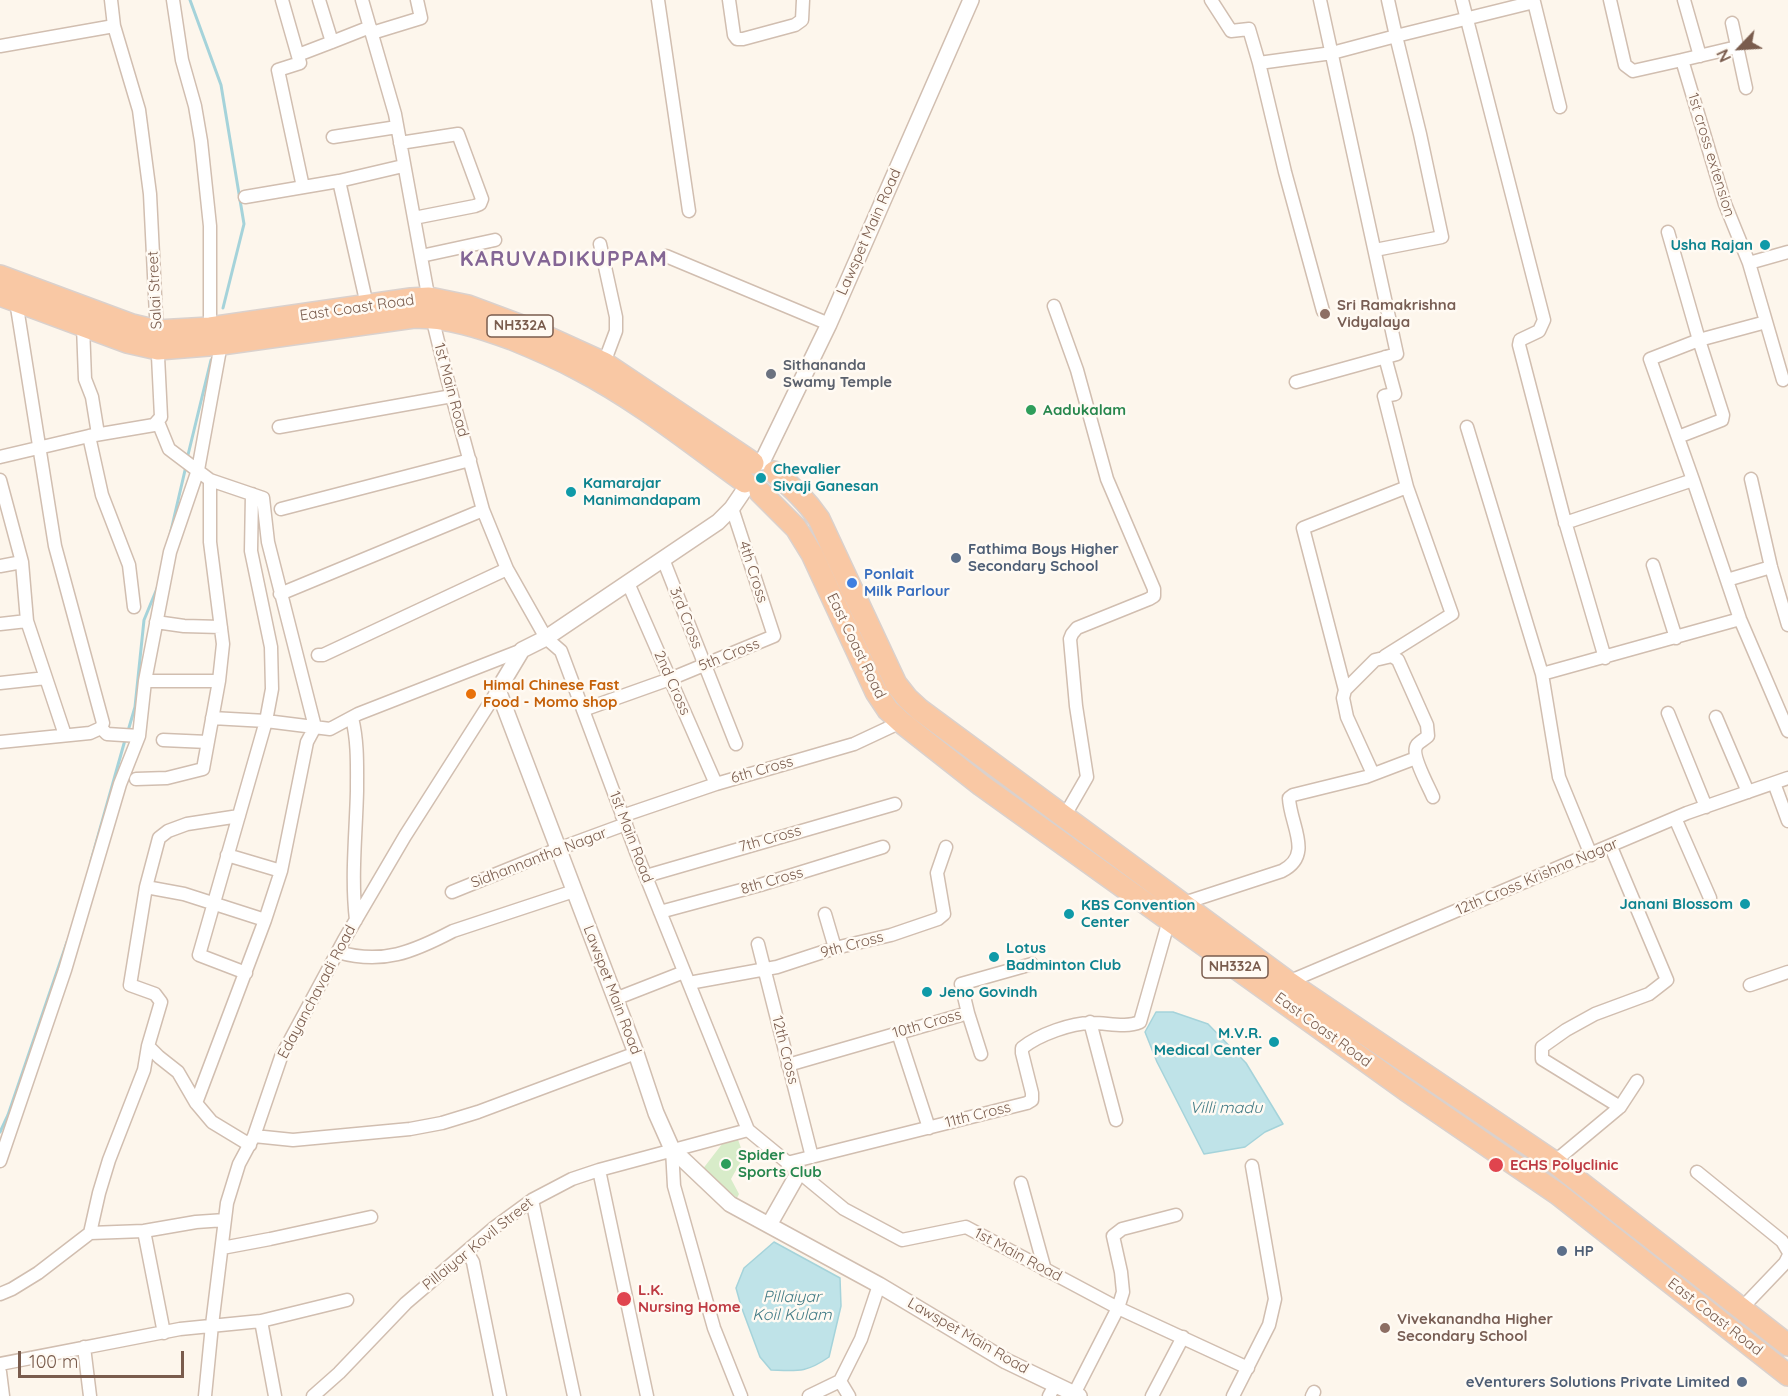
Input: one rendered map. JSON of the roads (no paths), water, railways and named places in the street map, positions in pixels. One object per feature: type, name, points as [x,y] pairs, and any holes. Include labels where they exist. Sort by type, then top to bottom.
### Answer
[{"type":"highway","name":"East Coast Road","points":[[0,276],[132,325],[158,340]]},
{"type":"highway","name":"East Coast Road","points":[[8,298],[127,342],[414,317],[431,307]]},
{"type":"highway","name":"East Coast Road","points":[[216,336],[367,305],[468,306],[492,314],[604,363],[757,476],[796,528],[812,554],[876,692],[888,710],[901,722],[981,784],[1175,912],[1288,982],[1554,1162],[1788,1345]]},
{"type":"highway","name":"East Coast Road","points":[[431,307],[578,369],[757,476],[795,489],[819,519],[896,684],[920,710],[1065,817],[1175,912],[1406,1090],[1558,1194],[1788,1375]]},
{"type":"street","name":"Salai Street","points":[[111,0],[114,26],[139,110],[150,194],[161,417],[158,422]]},
{"type":"street","points":[[1,1155],[65,970],[120,784],[139,736],[145,681],[156,622],[170,552],[195,467],[216,336],[210,226],[201,141],[195,106],[182,60],[173,0]]},
{"type":"street","points":[[282,0],[300,63],[278,70],[303,187]]},
{"type":"street","points":[[319,0],[332,42]]},
{"type":"street","name":"1st Main Road","points":[[362,0],[398,127],[431,307],[483,510],[507,569],[546,638],[561,651],[624,820],[748,1130],[844,1209],[902,1240],[966,1227],[1118,1308],[1248,1368]]},
{"type":"street","points":[[298,55],[371,30],[421,18],[417,0]]},
{"type":"street","points":[[658,0],[689,211]]},
{"type":"street","points":[[729,0],[734,34],[737,39],[743,39],[795,26],[802,20],[803,0]]},
{"type":"street","name":"Lawspet Main Road","points":[[522,650],[546,638],[718,522],[757,476],[829,324],[971,0]]},
{"type":"street","points":[[1211,0],[1231,31],[1249,29],[1323,311]]},
{"type":"street","points":[[1296,382],[1397,354],[1320,0]]},
{"type":"street","points":[[1375,250],[1442,237],[1388,0]]},
{"type":"street","points":[[1461,0],[1544,320],[1539,331],[1525,336],[1520,340],[1519,345],[1565,523],[1605,658]]},
{"type":"street","points":[[1610,0],[1625,65],[1633,71],[1737,47]]},
{"type":"street","points":[[1684,0],[1700,56]]},
{"type":"street","points":[[1259,63],[1332,53],[1537,1],[1560,107]]},
{"type":"street","points":[[1732,23],[1746,88]]},
{"type":"street","points":[[0,46],[114,26]]},
{"type":"street","name":"1st cross extension","points":[[1682,60],[1725,204],[1749,263],[1783,380]]},
{"type":"street","points":[[333,137],[398,127]]},
{"type":"street","points":[[400,143],[458,134],[482,199],[480,204],[475,206],[414,218]]},
{"type":"street","points":[[244,197],[339,181],[404,166]]},
{"type":"street","points":[[339,181],[367,305]]},
{"type":"street","points":[[1668,232],[1723,415],[1722,420],[1678,437]]},
{"type":"street","points":[[421,256],[495,240]]},
{"type":"street","points":[[600,244],[616,317],[616,330],[604,363]]},
{"type":"street","points":[[1749,263],[1788,252]]},
{"type":"street","points":[[666,256],[829,324]]},
{"type":"street","points":[[0,742],[90,733],[101,728],[103,723],[55,546],[8,298]]},
{"type":"street","points":[[1054,306],[1077,370],[1107,479],[1154,589],[1154,596],[1149,599],[1077,628],[1070,639],[1076,706],[1087,777],[1065,817]]},
{"type":"street","points":[[1766,322],[1699,340],[1650,359],[1740,619],[1788,730]]},
{"type":"street","points":[[83,326],[85,379],[92,397],[93,435],[102,495],[129,565],[134,607]]},
{"type":"street","points":[[1373,774],[1347,717],[1343,698],[1346,690],[1375,660],[1452,614],[1407,487],[1384,396],[1395,394],[1385,357]]},
{"type":"street","points":[[279,427],[452,396]]},
{"type":"street","points":[[0,457],[93,435],[154,425],[158,422],[169,448],[210,480],[263,498],[268,542],[315,727],[308,742],[281,871],[246,973],[196,1103]]},
{"type":"street","points":[[1467,427],[1542,674],[1559,777],[1591,855]]},
{"type":"street","points":[[281,509],[470,460]]},
{"type":"street","points":[[1751,479],[1771,567],[1788,625]]},
{"type":"street","points":[[0,480],[22,562],[27,621],[65,735]]},
{"type":"street","points":[[136,779],[167,778],[203,769],[219,681],[223,644],[210,542],[210,480]]},
{"type":"street","points":[[1565,523],[1693,480]]},
{"type":"street","points":[[1346,690],[1303,528],[1407,487]]},
{"type":"street","points":[[246,973],[199,955],[266,721],[272,689],[272,647],[251,551],[252,494]]},
{"type":"street","name":"4th Cross","points":[[732,508],[774,636]]},
{"type":"street","points":[[280,594],[483,510]]},
{"type":"street","name":"3rd Cross","points":[[663,559],[736,744]]},
{"type":"street","points":[[0,566],[22,562]]},
{"type":"street","points":[[1653,565],[1676,638]]},
{"type":"street","points":[[1727,580],[1771,567]]},
{"type":"street","points":[[318,655],[323,655],[507,569]]},
{"type":"street","name":"2nd Cross","points":[[628,583],[716,784]]},
{"type":"street","points":[[1542,674],[1740,619]]},
{"type":"street","points":[[0,624],[27,621]]},
{"type":"street","points":[[156,622],[184,626],[221,627]]},
{"type":"street","name":"5th Cross","points":[[583,710],[670,679],[774,636]]},
{"type":"street","points":[[212,718],[266,721],[330,729],[352,718],[522,650]]},
{"type":"street","points":[[498,690],[522,650]]},
{"type":"street","points":[[1385,656],[1392,656],[1398,660],[1427,725],[1428,736],[1417,745],[1415,750],[1416,758],[1433,797]]},
{"type":"street","points":[[0,683],[46,678]]},
{"type":"street","points":[[145,681],[219,681]]},
{"type":"street","name":"Lawspet Main Road","points":[[498,690],[636,1053],[656,1113],[672,1149],[730,1204],[879,1285],[1052,1390],[1077,1395]]},
{"type":"street","name":"Edayanchavadi Road","points":[[206,1396],[212,1324],[227,1203],[239,1164],[252,1141],[280,1057],[405,836],[498,690]]},
{"type":"street","points":[[1668,713],[1706,807]]},
{"type":"street","points":[[1716,717],[1748,792]]},
{"type":"street","points":[[352,718],[357,760],[353,888],[356,920]]},
{"type":"street","name":"6th Cross","points":[[624,820],[716,784],[854,744],[901,722]]},
{"type":"street","points":[[101,728],[107,734],[139,736]]},
{"type":"street","points":[[163,741],[208,742]]},
{"type":"street","points":[[1175,912],[1290,867],[1299,854],[1289,798],[1293,795],[1373,774],[1416,758]]},
{"type":"street","name":"12th Cross Krishna Nagar","points":[[1288,982],[1675,818],[1788,778]]},
{"type":"street","points":[[1774,783],[1788,821]]},
{"type":"street","name":"7th Cross","points":[[646,876],[895,804]]},
{"type":"street","points":[[90,1233],[109,1160],[144,1070],[148,1046],[161,1002],[155,994],[130,985],[146,887],[159,838],[168,831],[187,824],[239,816]]},
{"type":"street","points":[[1675,818],[1710,898]]},
{"type":"street","name":"Sidhannantha Nagar","points":[[453,892],[624,820]]},
{"type":"street","name":"8th Cross","points":[[660,912],[760,885],[883,847]]},
{"type":"street","name":"9th Cross","points":[[615,999],[686,977],[765,969],[835,948],[891,935],[938,919],[944,914],[938,873],[946,847]]},
{"type":"street","points":[[1611,847],[1667,980],[1649,994],[1595,1014],[1566,1030],[1542,1047],[1542,1059],[1620,1107]]},
{"type":"street","points":[[227,855],[281,871]]},
{"type":"street","points":[[146,887],[184,894],[265,920]]},
{"type":"street","points":[[338,952],[358,957],[394,956],[438,940],[453,931],[574,891]]},
{"type":"street","name":"11th Cross","points":[[793,1167],[812,1156],[1032,1100],[1022,1048],[1028,1043],[1064,1028],[1090,1022],[1132,1025],[1140,1022],[1175,912]]},
{"type":"street","points":[[825,915],[835,948]]},
{"type":"street","name":"12th Cross","points":[[758,944],[812,1156]]},
{"type":"street","name":"10th Cross","points":[[788,1065],[968,1013],[961,984],[1032,964]]},
{"type":"street","points":[[1750,985],[1788,972]]},
{"type":"street","points":[[968,1013],[981,1054]]},
{"type":"street","points":[[1090,1022],[1116,1120]]},
{"type":"street","points":[[898,1033],[929,1128]]},
{"type":"street","points":[[148,1046],[178,1072],[196,1103],[212,1122],[252,1141],[293,1140],[410,1130],[442,1123],[478,1112],[636,1053]]},
{"type":"street","points":[[1554,1162],[1620,1107],[1637,1081]]},
{"type":"street","name":"Pillaiyar Kovil Street","points":[[313,1396],[406,1303],[495,1227],[531,1200],[572,1179],[599,1170],[748,1130]]},
{"type":"street","points":[[672,1149],[674,1186],[714,1328],[741,1396]]},
{"type":"street","points":[[1233,1396],[1269,1325],[1275,1299],[1252,1166]]},
{"type":"street","points":[[769,1226],[793,1167]]},
{"type":"street","points":[[599,1170],[647,1396]]},
{"type":"street","points":[[1697,1172],[1782,1241],[1788,1251]]},
{"type":"street","points":[[1021,1183],[1045,1270]]},
{"type":"street","points":[[531,1200],[574,1396]]},
{"type":"street","points":[[1077,1395],[1118,1308],[1123,1292],[1113,1236],[1122,1229],[1176,1215]]},
{"type":"street","points":[[222,1248],[371,1217]]},
{"type":"street","points":[[0,1294],[38,1273],[90,1233],[144,1231],[196,1222],[225,1220]]},
{"type":"street","points":[[144,1231],[164,1333]]},
{"type":"street","points":[[468,1252],[473,1262],[481,1297],[500,1396]]},
{"type":"street","points":[[1741,1309],[1788,1257]]},
{"type":"street","points":[[809,1396],[840,1381],[861,1339],[879,1285]]},
{"type":"street","points":[[0,1364],[212,1324],[261,1321],[347,1300]]},
{"type":"street","points":[[261,1321],[275,1396]]},
{"type":"street","points":[[1152,1396],[1183,1337]]},
{"type":"street","points":[[84,1347],[90,1396]]},
{"type":"street","points":[[0,1372],[3,1396]]},
{"type":"street","points":[[840,1381],[849,1396]]},
{"type":"water","name":"Villi madu","points":[[1156,1012],[1173,1012],[1208,1024],[1246,1063],[1283,1124],[1265,1132],[1245,1147],[1204,1154],[1157,1062],[1145,1032]]},
{"type":"water","name":"Pillaiyar Koil Kulam","points":[[774,1242],[840,1278],[841,1306],[829,1357],[808,1368],[795,1371],[771,1370],[760,1357],[736,1288],[744,1268]]},
{"type":"waterway","points":[[190,0],[221,85],[244,224],[223,308]]},
{"type":"waterway","points":[[187,459],[211,360]]},
{"type":"waterway","points":[[170,535],[186,466]]},
{"type":"waterway","points":[[128,731],[135,707],[144,620],[158,586]]},
{"type":"waterway","points":[[91,861],[125,740]]},
{"type":"waterway","points":[[0,1132],[8,1115],[67,942]]},
{"type":"place","name":"Usha Rajan","points":[[1765,245]]},
{"type":"place","name":"Sri Ramakrishna Vidyalaya","points":[[1325,314]]},
{"type":"place","name":"Sithananda Swamy Temple","points":[[771,374]]},
{"type":"place","name":"Aadukalam","points":[[1031,410]]},
{"type":"place","name":"Chevalier Sivaji Ganesan","points":[[761,478]]},
{"type":"place","name":"Kamarajar Manimandapam","points":[[571,492]]},
{"type":"place","name":"Fathima Boys Higher Secondary School","points":[[956,558]]},
{"type":"place","name":"Ponlait Milk Parlour","points":[[852,583]]},
{"type":"place","name":"Himal Chinese Fast Food - Momo shop","points":[[471,694]]},
{"type":"place","name":"Janani Blossom","points":[[1745,904]]},
{"type":"place","name":"KBS Convention Center","points":[[1069,914]]},
{"type":"place","name":"Lotus Badminton Club","points":[[994,957]]},
{"type":"place","name":"Jeno Govindh","points":[[927,992]]},
{"type":"place","name":"M.V.R. Medical Center","points":[[1274,1042]]},
{"type":"place","name":"Spider Sports Club","points":[[726,1164]]},
{"type":"place","name":"ECHS Polyclinic","points":[[1496,1165]]},
{"type":"place","name":"HP","points":[[1562,1251]]},
{"type":"place","name":"L.K. Nursing Home","points":[[624,1299]]},
{"type":"place","name":"Vivekanandha Higher Secondary School","points":[[1385,1328]]},
{"type":"place","name":"eVenturers Solutions Private Limited","points":[[1742,1382]]},
{"type":"district","name":"KARUVADIKUPPAM","points":[[564,260]]}]
